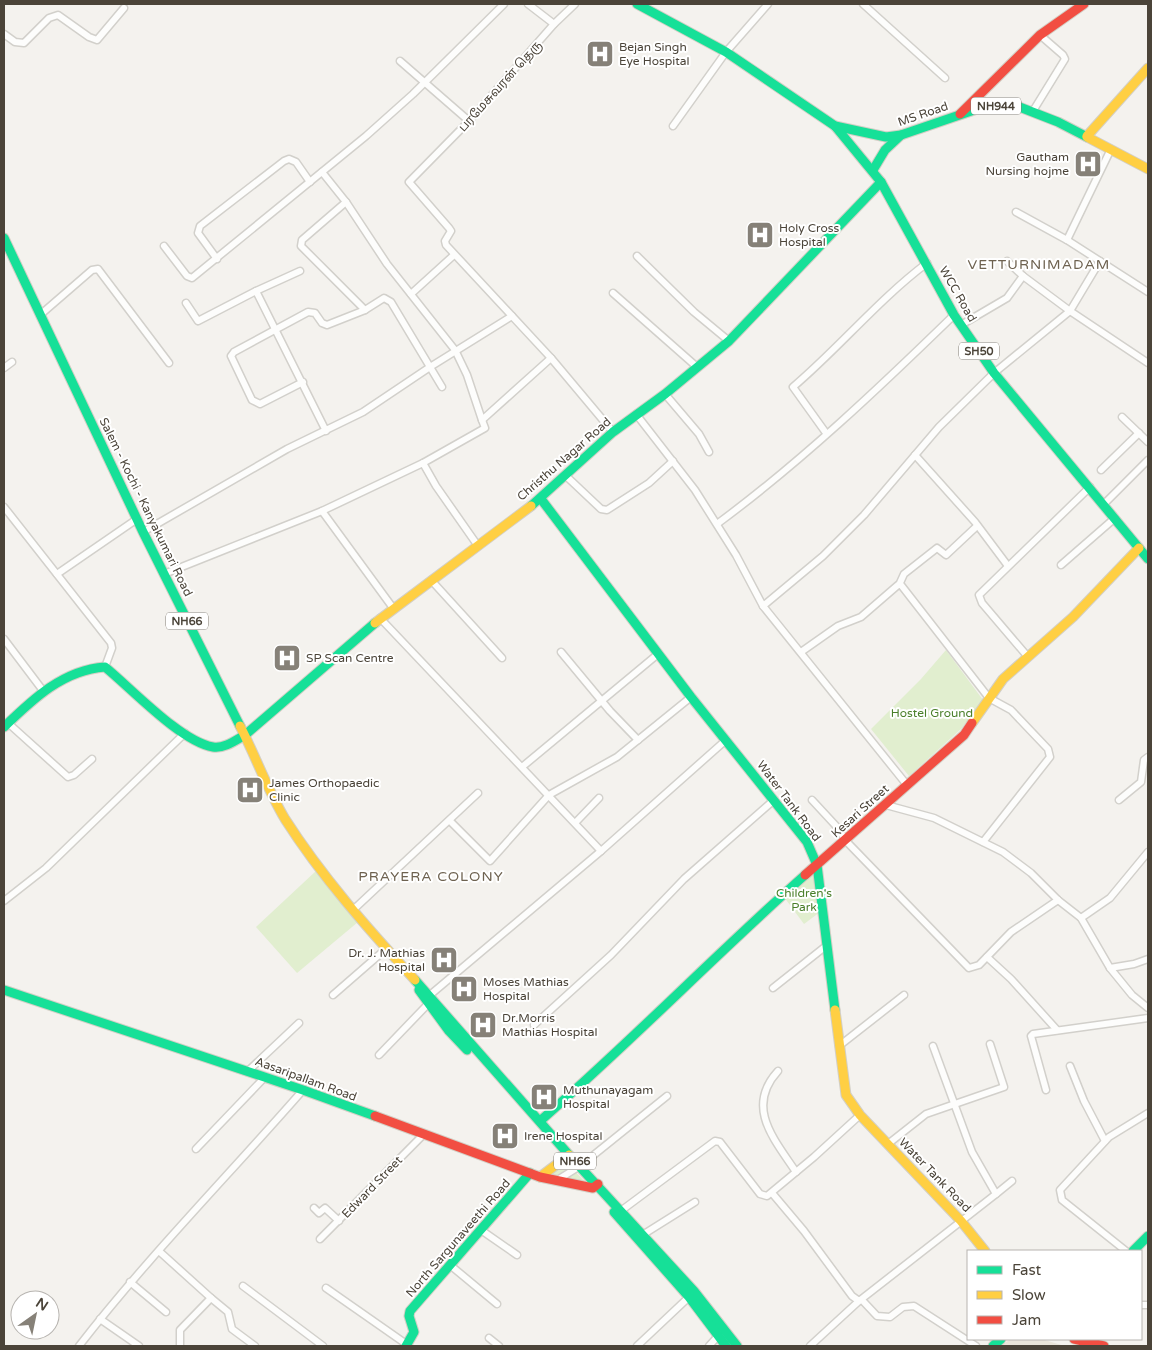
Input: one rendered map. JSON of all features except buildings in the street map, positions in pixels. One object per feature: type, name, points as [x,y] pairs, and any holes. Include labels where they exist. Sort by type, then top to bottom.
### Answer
[{"type":"main road","name":"MS Road","points":[[637,4],[726,52],[835,126],[886,137],[901,135],[983,107],[1017,106],[1033,111],[1087,136],[1148,169]]},
{"type":"main road","points":[[960,114],[1040,35],[1084,4]]},
{"type":"main road","points":[[1087,136],[1148,68]]},
{"type":"main road","name":"WCC Road","points":[[835,126],[881,182],[954,315],[994,373],[1148,559]]},
{"type":"main road","points":[[872,170],[885,150],[901,135]]},
{"type":"main road","name":"Christhu Nagar Road","points":[[105,667],[173,725],[210,746],[222,746],[245,735],[380,618],[541,499],[613,432],[665,394],[729,341],[881,182]]},
{"type":"main road","name":"Salem - Kochi - Kanyakumari Road","points":[[4,238],[143,532],[245,735],[254,761],[279,811],[298,841],[353,910],[429,999],[567,1157],[595,1186],[689,1297],[737,1346]]},
{"type":"main road","name":"Water Tank Road","points":[[541,499],[691,697],[807,842],[817,865],[846,1095],[860,1115],[961,1221],[985,1250]]},
{"type":"main road","name":"Kesari Street","points":[[540,1121],[599,1070],[734,938],[964,735],[1003,679],[1073,617],[1139,548]]},
{"type":"main road","points":[[6,725],[44,692],[77,671],[87,668],[105,667]]},
{"type":"main road","name":"Aasaripallam Road","points":[[4,990],[303,1090],[530,1173],[595,1186]]},
{"type":"main road","name":"Salem - Kochi - Kanyakumari Road","points":[[429,999],[540,1121],[567,1157]]},
{"type":"main road","points":[[540,1176],[567,1157]]},
{"type":"main road","name":"North Sargunaveethi Road","points":[[407,1346],[415,1330],[409,1316],[410,1311],[530,1173]]},
{"type":"main road","name":"Salem - Kochi - Kanyakumari Road","points":[[595,1186],[622,1210],[644,1234],[707,1314],[718,1336],[726,1346]]},
{"type":"main road","points":[[1134,1250],[1148,1236]]},
{"type":"main road","points":[[1078,1340],[1105,1346]]},
{"type":"main road","points":[[1090,1340],[1105,1346]]},
{"type":"street","points":[[164,246],[191,278],[362,140],[424,83],[504,4]]},
{"type":"street","points":[[528,4],[554,24]]},
{"type":"street","name":"பரமேசுவரன் தெரு","points":[[454,255],[445,241],[451,232],[449,228],[409,182],[469,121],[554,24],[575,4]]},
{"type":"street","points":[[673,126],[726,52],[768,4]]},
{"type":"street","points":[[863,4],[945,78]]},
{"type":"street","points":[[4,34],[15,42],[24,43],[49,18],[58,15],[89,37],[97,40],[124,8]]},
{"type":"street","points":[[1033,111],[1065,58],[1040,35]]},
{"type":"street","points":[[400,61],[469,121]]},
{"type":"street","points":[[1067,240],[1111,149]]},
{"type":"street","points":[[216,259],[198,233],[200,226],[289,159],[296,162],[310,182]]},
{"type":"street","points":[[164,574],[322,511],[423,464],[486,428],[456,350],[387,264],[346,202],[322,172]]},
{"type":"street","points":[[346,202],[302,240],[302,246],[365,310]]},
{"type":"street","points":[[1016,212],[1067,240],[1148,292]]},
{"type":"street","points":[[411,294],[454,255],[551,358],[613,432]]},
{"type":"street","points":[[637,256],[694,312],[729,341]]},
{"type":"street","points":[[1007,261],[1023,276],[1070,312],[1148,362]]},
{"type":"street","points":[[763,606],[823,556],[858,522],[939,427],[994,373],[1070,312],[1100,261]]},
{"type":"street","points":[[826,433],[793,387],[816,368],[904,280],[927,263]]},
{"type":"street","points":[[40,315],[92,270],[98,269],[168,363]]},
{"type":"street","points":[[186,302],[198,321],[300,271]]},
{"type":"street","points":[[961,325],[1007,298],[1023,276]]},
{"type":"street","points":[[256,291],[326,431]]},
{"type":"street","points":[[613,292],[697,367]]},
{"type":"street","points":[[303,382],[260,404],[256,403],[252,400],[232,359],[234,352],[308,312],[315,313],[322,323],[327,325],[365,310],[384,298],[389,299],[442,387]]},
{"type":"street","points":[[717,524],[771,484],[899,368],[954,315]]},
{"type":"street","points":[[143,532],[287,449],[363,412],[456,350],[512,316]]},
{"type":"street","points":[[482,420],[551,358]]},
{"type":"street","points":[[4,368],[12,362]]},
{"type":"street","points":[[665,394],[699,434],[710,452]]},
{"type":"street","points":[[636,414],[673,461],[717,524],[763,606],[907,786]]},
{"type":"street","points":[[1122,417],[1148,442]]},
{"type":"street","points":[[1101,470],[1139,433]]},
{"type":"street","points":[[915,455],[977,526],[1008,566]]},
{"type":"street","points":[[1104,504],[1148,460]]},
{"type":"street","points":[[566,475],[601,509],[607,510],[649,483],[673,461]]},
{"type":"street","points":[[423,464],[478,546]]},
{"type":"street","points":[[1028,656],[979,597],[981,592],[1090,488]]},
{"type":"street","points":[[4,507],[112,643],[112,651],[105,667]]},
{"type":"street","points":[[322,511],[394,608]]},
{"type":"street","points":[[1061,565],[1115,518]]},
{"type":"street","points":[[57,574],[137,519]]},
{"type":"street","points":[[801,652],[838,626],[861,617],[899,585],[904,574],[937,548],[946,555],[977,526]]},
{"type":"street","points":[[431,580],[502,658]]},
{"type":"street","points":[[899,585],[989,698],[1011,710],[1048,749],[1050,757],[983,842]]},
{"type":"street","points":[[380,618],[576,822],[601,851]]},
{"type":"street","points":[[4,639],[44,692]]},
{"type":"street","points":[[561,652],[601,701],[638,740]]},
{"type":"street","points":[[522,767],[658,654]]},
{"type":"street","points":[[450,821],[490,861],[549,796],[617,756],[691,697]]},
{"type":"street","points":[[6,725],[68,777],[74,776],[92,759]]},
{"type":"street","points":[[4,901],[46,868],[186,733]]},
{"type":"street","points":[[379,1055],[429,999],[601,851],[726,740]]},
{"type":"street","points":[[1119,800],[1141,782],[1144,760],[1148,757]]},
{"type":"street","points":[[353,910],[478,793]]},
{"type":"street","points":[[576,822],[598,798]]},
{"type":"street","points":[[534,1025],[611,955],[684,879],[774,800]]},
{"type":"street","points":[[812,800],[837,827],[846,841],[965,967],[976,968],[1011,932],[1058,900]]},
{"type":"street","points":[[886,805],[934,818],[1003,852],[1081,918],[1110,968],[1132,994],[1148,1008]]},
{"type":"street","points":[[1081,918],[1110,898],[1148,852]]},
{"type":"street","points":[[773,988],[826,946]]},
{"type":"street","points":[[333,994],[387,948]]},
{"type":"street","points":[[987,957],[1011,979],[1056,1030]]},
{"type":"street","points":[[1110,968],[1134,964],[1148,959]]},
{"type":"street","points":[[839,1046],[904,995]]},
{"type":"street","points":[[1046,1090],[1031,1036],[1035,1033],[1148,1018]]},
{"type":"street","points":[[248,1072],[299,1023]]},
{"type":"street","points":[[888,1144],[926,1114],[1004,1087],[990,1044]]},
{"type":"street","points":[[932,1046],[972,1152],[996,1194]]},
{"type":"street","points":[[1070,1066],[1084,1101],[1105,1141]]},
{"type":"street","points":[[778,1071],[766,1085],[762,1105],[763,1112],[773,1136],[796,1172]]},
{"type":"street","points":[[196,1149],[264,1077]]},
{"type":"street","points":[[79,1346],[130,1282],[160,1252],[303,1090]]},
{"type":"street","points":[[558,1179],[577,1167],[667,1096]]},
{"type":"street","points":[[1125,1250],[1060,1196],[1061,1188],[1105,1141],[1148,1113]]},
{"type":"street","points":[[622,1210],[715,1140],[720,1142],[760,1194],[764,1196],[772,1193],[860,1115]]},
{"type":"street","name":"Edward Street","points":[[320,1239],[423,1135]]},
{"type":"street","points":[[810,1346],[860,1301],[1012,1181]]},
{"type":"street","points":[[772,1193],[804,1231],[852,1296],[877,1316],[890,1317],[903,1307],[914,1306],[976,1346]]},
{"type":"street","points":[[644,1234],[695,1202]]},
{"type":"street","points":[[314,1208],[318,1213],[325,1208],[339,1221]]},
{"type":"street","points":[[481,1230],[517,1255]]},
{"type":"street","points":[[160,1252],[228,1312],[232,1329],[255,1346]]},
{"type":"street","points":[[450,1265],[497,1304]]},
{"type":"street","points":[[130,1282],[166,1312]]},
{"type":"street","points":[[243,1286],[323,1346]]},
{"type":"street","points":[[326,1288],[407,1346]]},
{"type":"street","points":[[637,1346],[689,1297]]},
{"type":"street","points":[[180,1346],[180,1330],[211,1298]]},
{"type":"street","points":[[100,1319],[139,1346]]},
{"type":"street","points":[[709,1346],[718,1336]]},
{"type":"street","points":[[489,1338],[500,1346]]},
{"type":"shaded area","points":[[1009,1340],[1044,1340],[1065,1346],[1000,1346]]},
{"type":"green space","name":"Hostel Ground","points":[[946,650],[983,700],[961,729],[909,776],[871,729],[921,679]]},
{"type":"green space","name":"Children's Park","points":[[817,867],[820,912],[804,924],[784,897]]},
{"type":"green space","points":[[316,871],[358,922],[297,973],[256,927]]},
{"type":"green space","points":[[565,1161],[589,1186],[545,1175]]},
{"type":"traffic: fast","points":[[637,4],[726,52],[835,126],[886,137],[901,135],[983,107],[1017,106],[1058,122],[1087,137]]},
{"type":"traffic: fast","points":[[835,126],[881,182],[954,315],[994,373],[1148,559]]},
{"type":"traffic: fast","points":[[873,170],[885,150],[901,135]]},
{"type":"traffic: fast","points":[[531,506],[613,432],[665,394],[729,341],[881,182]]},
{"type":"traffic: fast","points":[[4,238],[143,532],[240,726]]},
{"type":"traffic: fast","points":[[541,499],[691,697],[807,842],[817,865],[835,1010]]},
{"type":"traffic: fast","points":[[4,727],[26,706],[62,680],[90,669],[105,667],[157,713],[186,735],[200,743],[221,747],[245,735],[375,623]]},
{"type":"traffic: fast","points":[[540,1121],[805,875]]},
{"type":"traffic: fast","points":[[415,980],[569,1155],[694,1291],[737,1346]]},
{"type":"traffic: fast","points":[[4,990],[375,1116]]},
{"type":"traffic: fast","points":[[419,990],[449,1031],[467,1050]]},
{"type":"traffic: fast","points":[[406,1346],[414,1332],[409,1316],[410,1311],[530,1173]]},
{"type":"traffic: fast","points":[[614,1212],[689,1297],[726,1346]]},
{"type":"traffic: fast","points":[[1134,1250],[1148,1236]]},
{"type":"traffic: fast","points":[[993,1346],[1000,1340]]},
{"type":"traffic: slow","points":[[1087,136],[1148,68]]},
{"type":"traffic: slow","points":[[1087,137],[1148,169]]},
{"type":"traffic: slow","points":[[375,623],[531,506]]},
{"type":"traffic: slow","points":[[972,723],[1003,679],[1073,617],[1139,548]]},
{"type":"traffic: slow","points":[[240,726],[267,785],[299,841],[380,942],[415,980]]},
{"type":"traffic: slow","points":[[835,1010],[846,1095],[860,1115],[961,1221],[984,1250]]},
{"type":"traffic: slow","points":[[540,1177],[569,1155]]},
{"type":"traffic: jam","points":[[960,114],[1040,35],[1084,4]]},
{"type":"traffic: jam","points":[[805,875],[964,735],[972,723]]},
{"type":"traffic: jam","points":[[375,1116],[540,1177],[593,1188],[598,1184]]},
{"type":"traffic: jam","points":[[1078,1340],[1104,1346]]},
{"type":"place","name":"Bejan Singh Eye Hospital","points":[[600,54]]},
{"type":"place","name":"Gautham Nursing hojme","points":[[1088,164]]},
{"type":"place","name":"Holy Cross Hospital","points":[[760,235]]},
{"type":"place","name":"SP Scan Centre","points":[[287,658]]},
{"type":"place","name":"James Orthopaedic Clinic","points":[[250,790]]},
{"type":"place","name":"Dr. J. Mathias Hospital","points":[[444,960]]},
{"type":"place","name":"Moses Mathias Hospital","points":[[464,989]]},
{"type":"place","name":"Dr.Morris Mathias Hospital","points":[[483,1025]]},
{"type":"place","name":"Muthunayagam Hospital","points":[[544,1097]]},
{"type":"place","name":"Irene Hospital","points":[[505,1136]]},
{"type":"district","name":"VETTURNIMADAM","points":[[1039,264]]},
{"type":"district","name":"PRAYERA COLONY","points":[[431,876]]}]
